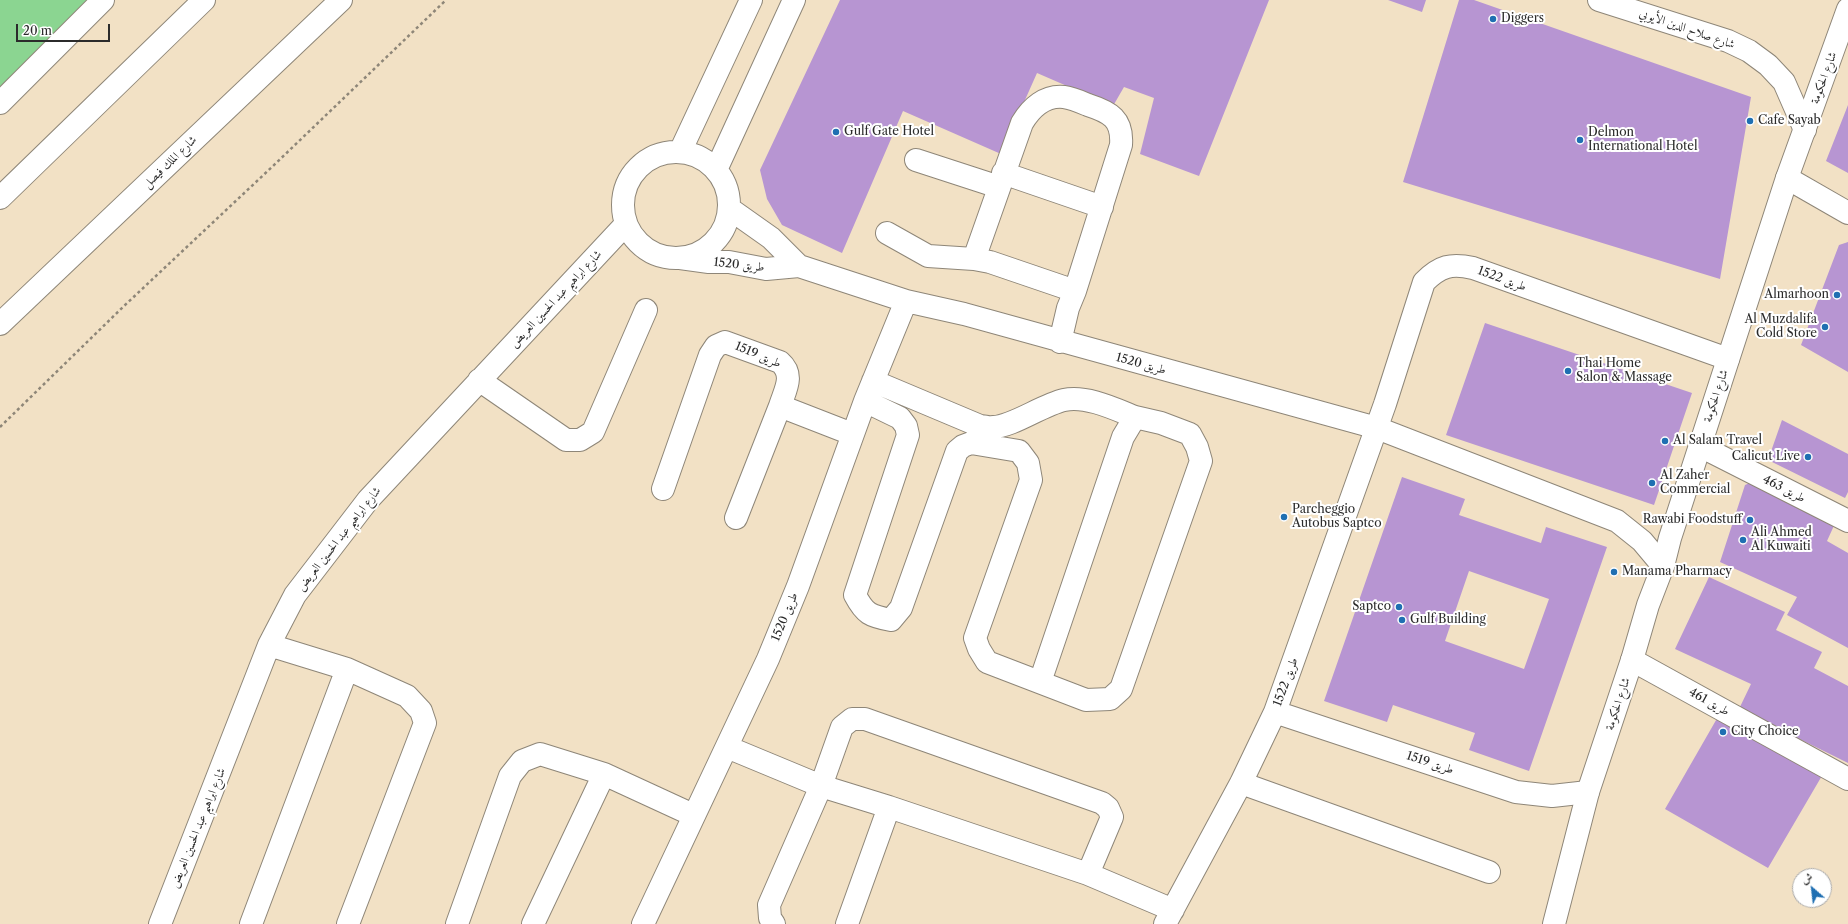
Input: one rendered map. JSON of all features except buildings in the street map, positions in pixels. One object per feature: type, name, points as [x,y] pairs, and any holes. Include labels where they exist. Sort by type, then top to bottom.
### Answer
[{"type":"main road","points":[[0,103],[103,0]]},
{"type":"main road","points":[[0,198],[204,0]]},
{"type":"main road","name":"شارع الملك فيصل","points":[[0,324],[341,0]]},
{"type":"main road","points":[[680,152],[751,0]]},
{"type":"main road","points":[[716,170],[794,0]]},
{"type":"main road","name":"شارع صلاح الدين الأيوبي","points":[[1599,0],[1728,41],[1749,51],[1768,65],[1784,82],[1805,130]]},
{"type":"main road","name":"شارع الحكومة","points":[[1554,924],[1588,792],[1632,660],[1648,606],[1663,566],[1670,538],[1787,178],[1848,9]]},
{"type":"main road","points":[[974,259],[1022,123],[1035,106],[1044,101],[1065,97],[1102,109],[1110,114],[1116,120],[1120,128],[1122,137],[1121,145],[1075,291],[1068,308],[1060,342]]},
{"type":"main road","points":[[680,152],[693,155],[706,161],[716,170],[724,182],[729,195],[730,209],[726,224],[719,237],[708,248],[695,255],[680,258],[666,257],[654,253],[642,246],[633,236],[626,224],[623,209],[624,194],[630,180],[639,168],[651,159],[665,154],[680,152]]},
{"type":"main road","points":[[916,160],[1001,180],[1102,207]]},
{"type":"main road","points":[[1787,178],[1848,213]]},
{"type":"main road","name":"طريق 1520","points":[[730,209],[771,238],[799,266]]},
{"type":"main road","name":"شارع ابراهيم عبد الحسين العريض","points":[[160,924],[269,645],[295,595],[368,500],[626,224]]},
{"type":"main road","points":[[887,233],[928,256],[974,259],[990,262],[1075,291]]},
{"type":"main road","name":"طريق 1520","points":[[680,258],[709,262],[729,262],[766,269],[799,266],[906,301],[964,314],[1060,342],[1377,428]]},
{"type":"main road","name":"طريق 1522","points":[[1169,917],[1240,783],[1275,712],[1377,428],[1424,282],[1434,273],[1446,266],[1460,265],[1473,268],[1728,359]]},
{"type":"main road","name":"طريق 1520","points":[[643,924],[693,815],[768,659],[798,586],[852,434],[906,301]]},
{"type":"main road","points":[[479,380],[566,440],[580,440],[593,432],[646,310]]},
{"type":"main road","name":"طريق 1519","points":[[663,488],[710,355],[716,346],[725,342],[780,362],[787,368],[789,375],[780,406]]},
{"type":"main road","points":[[869,391],[980,426],[993,427],[1007,424],[1040,408],[1066,400],[1097,402],[1135,417],[1161,423],[1190,434],[1197,447],[1201,461],[1121,689],[1110,699],[1086,700],[1062,692],[987,662],[979,650],[975,638],[1032,480],[1028,463],[1019,451],[971,443],[963,446],[957,451],[901,608],[890,620],[872,617],[862,609],[855,595],[908,436],[906,426],[900,418],[869,391]]},
{"type":"main road","points":[[736,518],[780,406],[852,434]]},
{"type":"main road","points":[[1040,682],[1123,437],[1135,417]]},
{"type":"main road","points":[[1377,428],[1617,521],[1642,540],[1663,566]]},
{"type":"main road","name":"طريق 463","points":[[1700,446],[1848,521]]},
{"type":"main road","points":[[269,645],[347,669],[407,696],[421,711],[425,723],[348,924]]},
{"type":"main road","name":"طريق 461","points":[[1632,660],[1848,779]]},
{"type":"main road","points":[[251,924],[347,669]]},
{"type":"main road","name":"طريق 1519","points":[[1275,712],[1516,792],[1552,796],[1588,792]]},
{"type":"main road","points":[[774,924],[770,918],[769,906],[821,786],[842,727],[852,719],[865,719],[1102,802],[1108,808],[1112,817],[1088,874]]},
{"type":"main road","points":[[727,747],[821,786],[889,807],[1088,874],[1169,917]]},
{"type":"main road","points":[[457,924],[510,776],[522,761],[540,754],[604,774],[693,815]]},
{"type":"main road","points":[[533,924],[604,774]]},
{"type":"main road","points":[[1240,783],[1489,872]]},
{"type":"main road","points":[[847,924],[889,807]]},
{"type":"path","points":[[0,427],[124,306],[331,112],[446,0]]},
{"type":"green space","points":[[0,0],[90,0],[0,91]]},
{"type":"place","name":"Diggers","points":[[1493,19]]},
{"type":"place","name":"Cafe Sayab","points":[[1750,121]]},
{"type":"place","name":"Gulf Gate Hotel","points":[[836,132]]},
{"type":"place","name":"Delmon International Hotel","points":[[1580,140]]},
{"type":"place","name":"Almarhoon","points":[[1837,295]]},
{"type":"place","name":"Al Muzdalifa Cold Store","points":[[1825,327]]},
{"type":"place","name":"Thai Home Salon & Massage","points":[[1568,371]]},
{"type":"place","name":"Al Salam Travel","points":[[1665,441]]},
{"type":"place","name":"Calicut Live","points":[[1808,457]]},
{"type":"place","name":"Al Zaher Commercial","points":[[1652,483]]},
{"type":"place","name":"Parcheggio Autobus Saptco","points":[[1284,517]]},
{"type":"place","name":"Rawabi Foodstuff","points":[[1750,520]]},
{"type":"place","name":"Ali Ahmed Al Kuwaiti","points":[[1743,540]]},
{"type":"place","name":"Manama Pharmacy","points":[[1614,572]]},
{"type":"place","name":"Saptco","points":[[1399,607]]},
{"type":"place","name":"Gulf Building","points":[[1402,620]]},
{"type":"place","name":"City Choice","points":[[1723,732]]}]
